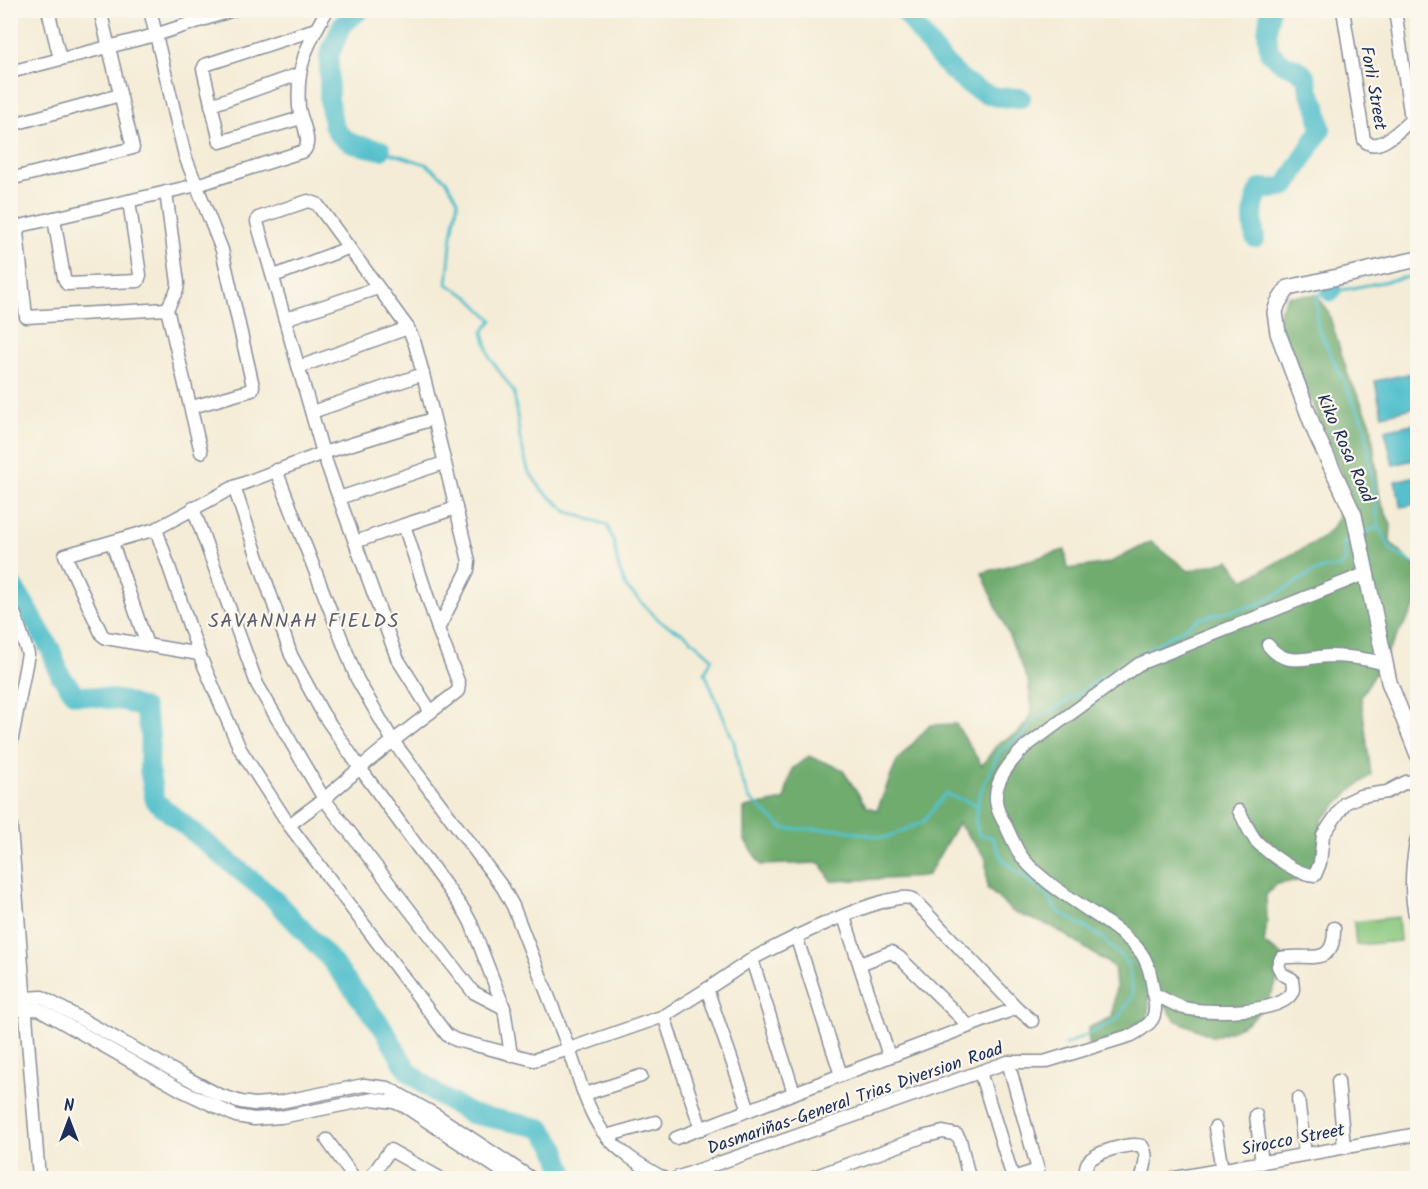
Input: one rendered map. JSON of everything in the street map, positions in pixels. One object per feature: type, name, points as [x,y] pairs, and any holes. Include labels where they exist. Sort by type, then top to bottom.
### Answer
[{"type":"street","points":[[48,10],[60,59]]},
{"type":"street","points":[[10,179],[133,148],[100,10]]},
{"type":"street","points":[[150,10],[185,156],[222,250],[253,386],[252,390],[192,407]]},
{"type":"street","points":[[167,309],[26,317],[17,231],[20,226],[197,185],[304,151],[307,144],[301,118],[299,74],[305,51],[327,10]]},
{"type":"street","name":"Forli Street","points":[[1343,10],[1364,140],[1368,145],[1382,144],[1414,116]]},
{"type":"street","points":[[1395,10],[1414,116]]},
{"type":"street","points":[[11,71],[155,35],[191,16],[230,11]]},
{"type":"street","points":[[301,118],[220,142],[203,69],[205,65],[316,29]]},
{"type":"street","points":[[211,105],[299,74]]},
{"type":"street","points":[[10,125],[120,95]]},
{"type":"street","points":[[166,192],[178,284],[167,309],[201,452]]},
{"type":"street","points":[[54,218],[67,284],[138,280],[140,275],[129,201]]},
{"type":"street","points":[[431,712],[397,658],[323,453],[257,222],[258,218],[313,201],[408,328],[423,374],[469,561],[468,570],[438,629]]},
{"type":"street","points":[[274,276],[348,248]]},
{"type":"street","name":"Kiko Rosa Road","points":[[1418,259],[1288,288],[1275,312],[1278,333],[1312,423],[1354,514],[1389,682],[1418,755]]},
{"type":"street","points":[[285,320],[378,288]]},
{"type":"street","points":[[299,367],[408,328]]},
{"type":"street","points":[[312,412],[423,374]]},
{"type":"street","points":[[200,654],[106,638],[102,635],[65,555],[156,529],[234,487],[276,470],[433,419]]},
{"type":"street","points":[[339,498],[444,463]]},
{"type":"street","points":[[276,470],[357,679],[393,741],[503,888],[513,906],[593,1114],[606,1136],[620,1149],[658,1175]]},
{"type":"street","points":[[234,487],[291,655],[323,714],[465,912],[504,1008],[511,1054]]},
{"type":"street","points":[[193,508],[257,684],[324,799],[473,992],[504,1008]]},
{"type":"street","points":[[355,542],[456,508]]},
{"type":"street","points":[[289,825],[458,691],[459,684],[438,629],[404,525]]},
{"type":"street","points":[[156,529],[200,654],[240,749],[289,825],[447,1035],[456,1040],[534,1060],[664,1016],[752,960],[796,936],[904,896],[914,899],[1032,1021]]},
{"type":"street","points":[[111,543],[147,645]]},
{"type":"street","name":"Dasmariñas-General Trias Diversion Road","points":[[676,1179],[1008,1062],[1044,1062],[1132,1035],[1146,1027],[1152,1021],[1156,1010],[1147,964],[1138,948],[1044,879],[1019,853],[997,806],[996,795],[1002,777],[1017,754],[1139,664],[1367,573]]},
{"type":"street","points":[[10,609],[28,654],[10,748]]},
{"type":"street","points":[[1268,645],[1278,656],[1284,658],[1301,660],[1329,656],[1370,659],[1386,664]]},
{"type":"street","points":[[1239,811],[1257,842],[1293,869],[1308,875],[1315,875],[1320,863],[1323,836],[1345,803],[1360,796],[1387,792],[1406,782],[1418,781]]},
{"type":"street","points":[[10,816],[39,1179]]},
{"type":"street","points":[[1418,840],[1414,872],[1414,908],[1418,921]]},
{"type":"street","points":[[844,917],[889,1056]]},
{"type":"street","points":[[1154,994],[1183,1008],[1213,1011],[1248,1011],[1278,1002],[1290,996],[1293,988],[1292,980],[1282,974],[1278,966],[1281,958],[1322,955],[1331,949],[1334,928]]},
{"type":"street","points":[[796,936],[841,1075]]},
{"type":"street","points":[[860,964],[891,952],[900,957],[969,1026]]},
{"type":"street","points":[[752,960],[794,1093]]},
{"type":"street","points":[[707,989],[749,1110]]},
{"type":"street","points":[[10,1010],[42,997],[219,1095],[241,1102],[254,1104],[280,1102],[364,1085],[388,1088],[436,1115],[531,1179]]},
{"type":"street","points":[[10,999],[39,1009],[183,1091],[236,1116],[266,1119],[363,1100],[394,1102],[406,1107],[512,1179]]},
{"type":"street","points":[[676,1138],[1017,1008]]},
{"type":"street","points":[[664,1016],[701,1129]]},
{"type":"street","points":[[980,1072],[1013,1178],[1038,1170],[1008,1062]]},
{"type":"street","points":[[585,1094],[640,1076]]},
{"type":"street","points":[[1338,1081],[1344,1147]]},
{"type":"street","points":[[1298,1099],[1305,1155]]},
{"type":"street","points":[[1256,1115],[1262,1163]]},
{"type":"street","points":[[606,1136],[656,1122]]},
{"type":"street","points":[[1215,1128],[1222,1170]]},
{"type":"street","points":[[812,1179],[840,1174],[922,1137],[951,1132],[960,1140],[969,1178]]},
{"type":"street","name":"Sirocco Street","points":[[1169,1178],[1192,1177],[1418,1134]]},
{"type":"street","points":[[327,1140],[354,1179]]},
{"type":"street","points":[[1087,1179],[1086,1165],[1090,1159],[1129,1144],[1137,1144],[1146,1151],[1142,1179]]},
{"type":"street","points":[[370,1179],[390,1150],[436,1177]]},
{"type":"green space","points":[[1317,295],[1328,311],[1348,375],[1371,423],[1380,500],[1391,525],[1390,542],[1417,569],[1417,603],[1361,696],[1371,775],[1349,792],[1322,820],[1318,855],[1302,880],[1277,884],[1266,895],[1267,921],[1264,944],[1284,956],[1272,992],[1256,1015],[1240,1027],[1214,1037],[1175,1020],[1162,1000],[1149,997],[1148,1019],[1119,1036],[1089,1047],[1088,1028],[1112,1017],[1116,986],[1114,967],[1053,927],[1013,912],[987,888],[986,858],[958,823],[928,875],[831,881],[821,863],[761,865],[744,839],[744,808],[784,800],[792,769],[809,756],[842,769],[867,807],[877,810],[897,761],[930,725],[956,724],[982,766],[998,743],[1018,733],[1027,722],[1032,709],[1028,680],[982,573],[1065,550],[1068,569],[1109,563],[1151,542],[1189,571],[1229,560],[1244,580],[1321,539],[1333,527],[1350,493],[1276,318],[1288,296]]},
{"type":"green space","points":[[1398,917],[1400,941],[1356,945],[1354,922]]},
{"type":"water","points":[[1417,372],[1417,407],[1382,415],[1375,381]]},
{"type":"water","points":[[1417,423],[1417,459],[1393,465],[1385,430]]},
{"type":"water","points":[[1417,476],[1417,504],[1401,507],[1395,481]]},
{"type":"waterway","points":[[360,10],[342,25],[329,56],[329,100],[333,124],[338,134],[353,144],[381,150]]},
{"type":"waterway","points":[[904,10],[942,60],[965,82],[993,96],[1021,98]]},
{"type":"waterway","points":[[1255,238],[1254,212],[1261,188],[1272,189],[1286,186],[1321,129],[1317,106],[1309,91],[1306,77],[1299,70],[1282,63],[1269,52],[1267,32],[1270,10]]},
{"type":"waterway","points":[[381,150],[426,164],[446,180],[458,200],[447,284],[469,297],[492,320],[483,332],[490,358],[514,392],[520,439],[528,470],[541,489],[568,512],[607,525],[626,587],[661,622],[686,635],[712,658],[705,673],[734,742],[740,775],[749,798],[784,829],[839,829],[885,838],[923,822],[945,794],[978,805]]},
{"type":"waterway","points":[[1418,275],[1317,295],[1317,325],[1365,427],[1379,527],[1391,550],[1418,566]]},
{"type":"waterway","points":[[1331,283],[1331,292]]},
{"type":"waterway","points":[[1365,532],[1379,527]]},
{"type":"waterway","points":[[1065,1045],[1117,1020],[1133,995],[1128,963],[1100,936],[1059,912],[1041,890],[1003,860],[992,837],[979,835],[975,820],[979,795],[1000,751],[1023,735],[1036,718],[1058,707],[1099,679],[1201,618],[1263,603],[1313,572],[1341,567],[1346,560],[1343,544],[1348,540]]},
{"type":"waterway","points":[[10,583],[51,650],[60,675],[75,694],[124,701],[144,709],[150,734],[149,769],[155,801],[271,896],[329,958],[383,1028],[408,1071],[438,1095],[471,1114],[541,1128],[555,1146],[566,1178]]},
{"type":"district","name":"SAVANNAH FIELDS","points":[[304,620]]}]
